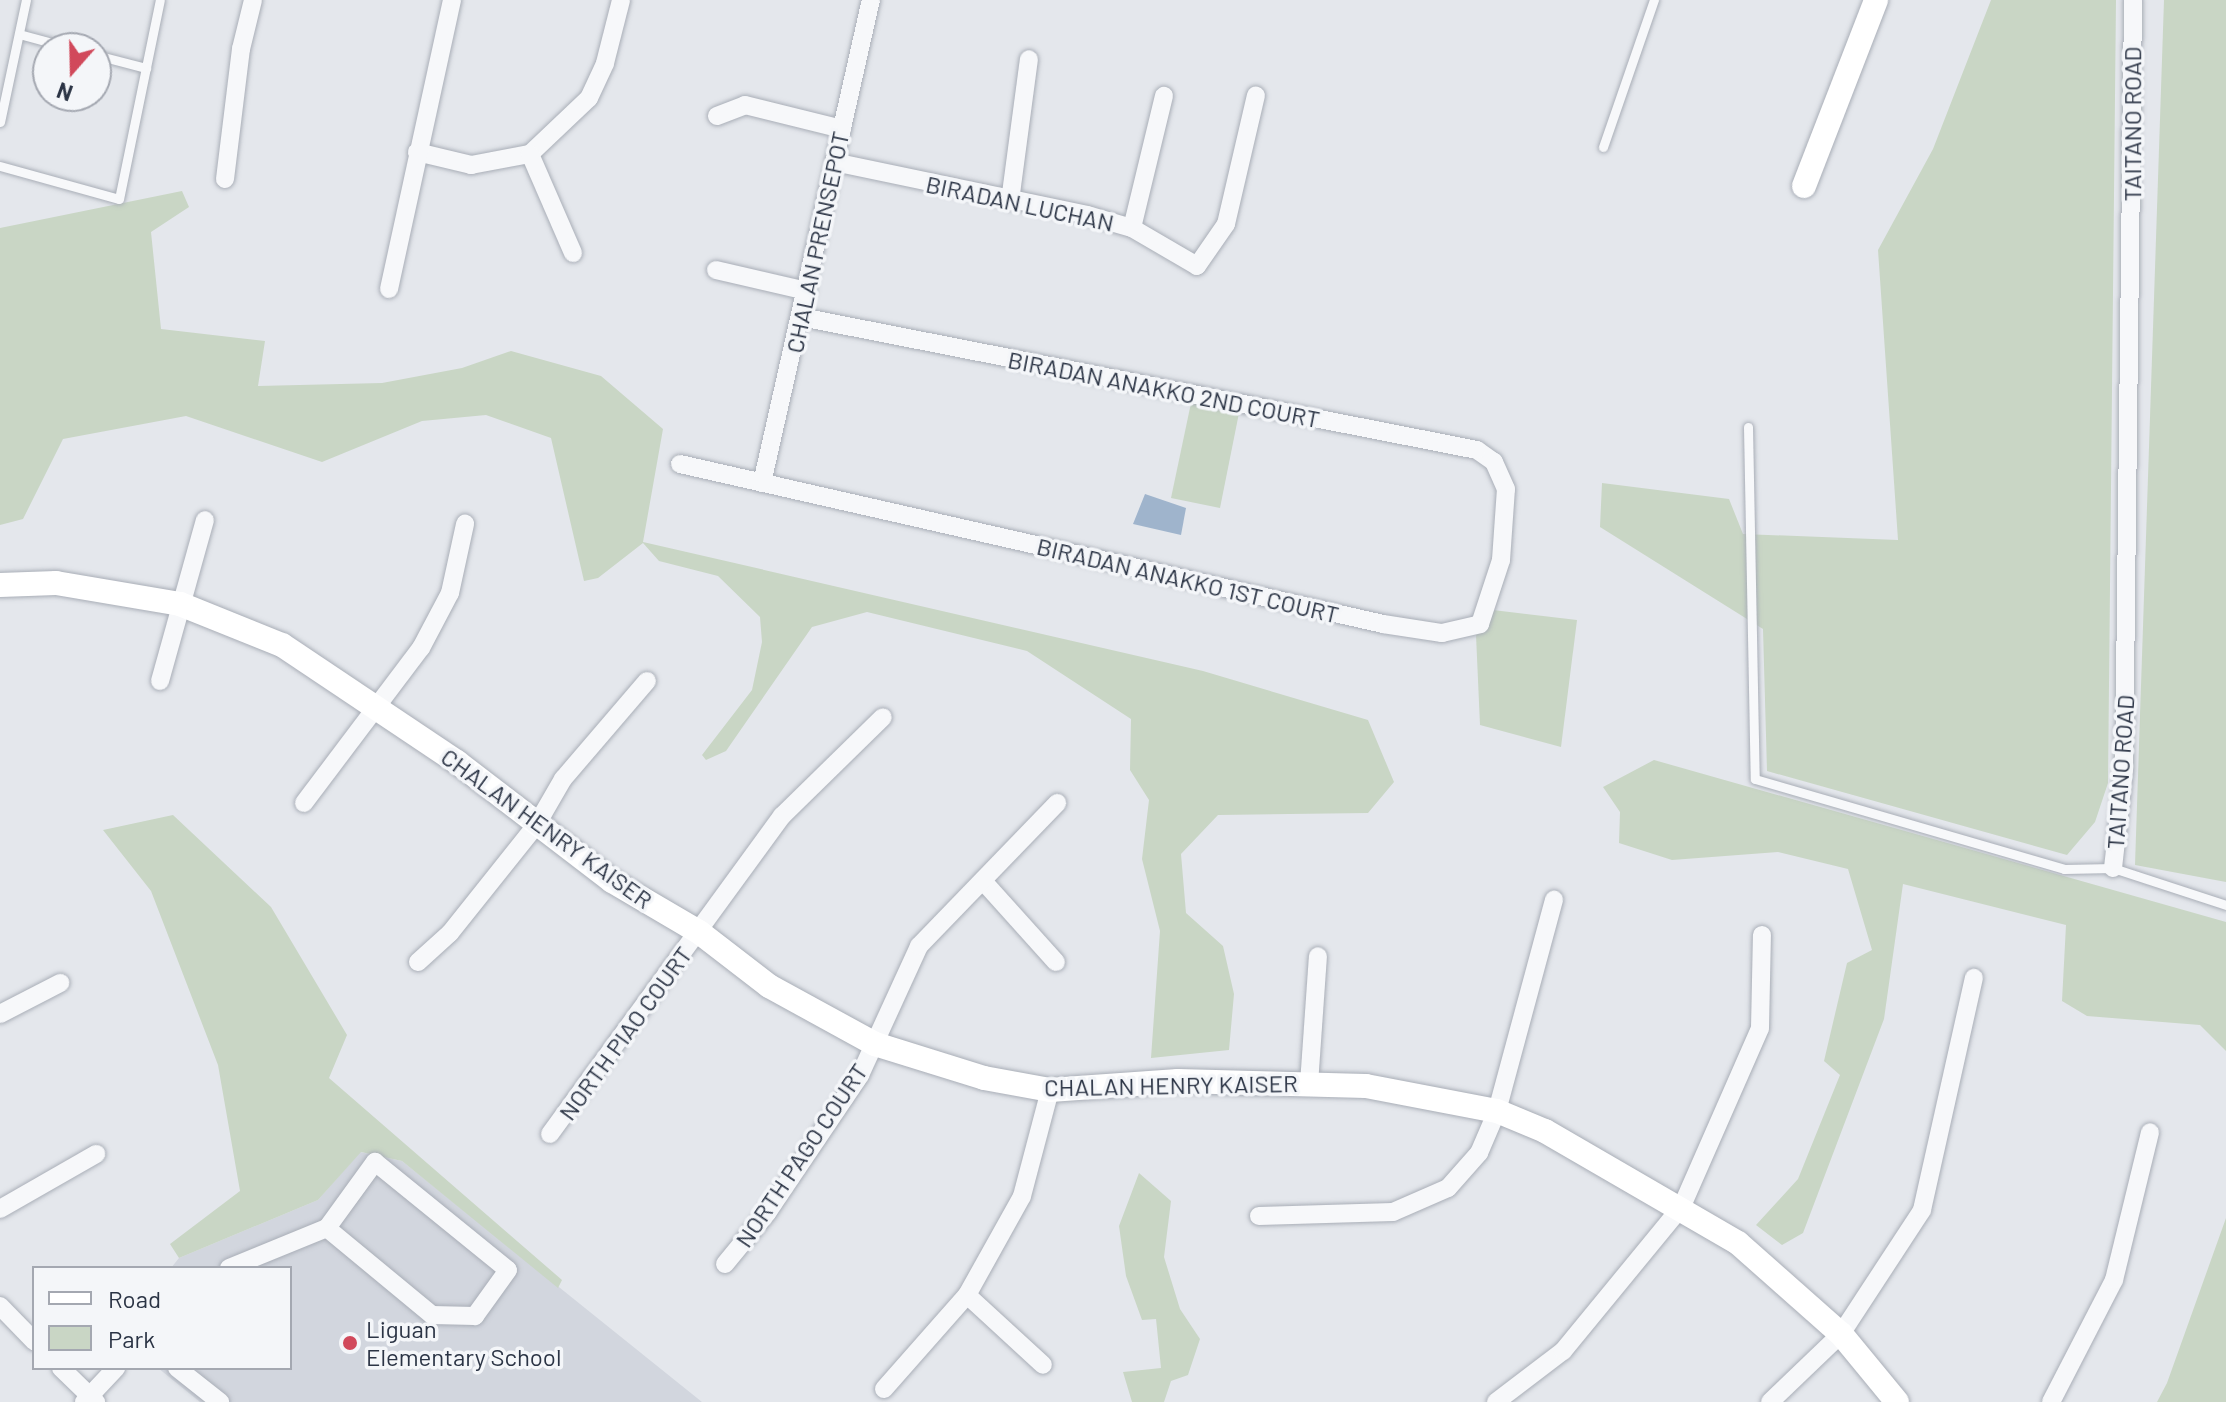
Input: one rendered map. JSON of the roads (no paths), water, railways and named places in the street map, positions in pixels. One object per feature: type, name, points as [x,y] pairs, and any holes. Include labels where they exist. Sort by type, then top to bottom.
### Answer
[{"type":"street","points":[[225,179],[241,49],[253,0]]},
{"type":"street","points":[[389,289],[452,0]]},
{"type":"street","points":[[417,152],[471,165],[530,154],[589,98],[605,63],[621,0]]},
{"type":"street","name":"CHALAN PRENSEPOT","points":[[762,483],[871,0]]},
{"type":"street","points":[[1804,186],[1876,0]]},
{"type":"street","name":"TAITANO ROAD","points":[[2113,868],[2124,770],[2133,0]]},
{"type":"street","points":[[1010,201],[1029,59]]},
{"type":"street","name":"BIRADAN LUCHAN","points":[[834,162],[1132,228],[1197,266],[1226,224],[1256,95]]},
{"type":"street","points":[[1132,228],[1164,96]]},
{"type":"street","points":[[717,116],[745,105],[842,129]]},
{"type":"street","points":[[530,154],[573,253]]},
{"type":"street","points":[[716,270],[807,291]]},
{"type":"street","name":"BIRADAN ANAKKO 2ND COURT","points":[[801,317],[1438,440],[1477,450],[1494,462],[1506,489]]},
{"type":"street","points":[[680,464],[762,483]]},
{"type":"street","name":"BIRADAN ANAKKO 1ST COURT","points":[[762,483],[1442,633],[1480,624],[1501,560],[1506,489]]},
{"type":"street","points":[[160,681],[205,520]]},
{"type":"street","points":[[304,803],[421,648],[450,593],[465,524]]},
{"type":"street","name":"CHALAN HENRY KAISER","points":[[0,585],[56,583],[180,604],[282,645],[378,707],[612,881],[699,932],[769,986],[875,1044],[984,1078],[1050,1090],[1178,1081],[1366,1086],[1497,1111],[1682,1206],[1738,1243],[1841,1334],[1897,1402]]},
{"type":"street","points":[[418,962],[450,933],[537,824],[563,779],[647,681]]},
{"type":"street","name":"NORTH PIAO COURT","points":[[550,1134],[782,816],[883,717]]},
{"type":"street","name":"NORTH PAGO COURT","points":[[725,1264],[821,1135],[875,1044],[919,946],[1057,803]]},
{"type":"street","points":[[983,881],[1056,962]]},
{"type":"street","points":[[1259,1216],[1393,1212],[1448,1188],[1479,1153],[1497,1111],[1554,900]]},
{"type":"street","points":[[1496,1402],[1563,1351],[1682,1206],[1760,1028],[1762,935]]},
{"type":"street","points":[[1309,1084],[1318,956]]},
{"type":"street","points":[[1770,1402],[1841,1334],[1922,1210],[1974,978]]},
{"type":"street","points":[[0,1014],[60,983]]},
{"type":"street","points":[[884,1389],[967,1295],[1022,1196],[1050,1090]]},
{"type":"street","points":[[2051,1402],[2114,1280],[2150,1132]]},
{"type":"street","points":[[0,1209],[96,1154]]},
{"type":"street","points":[[234,1266],[327,1228],[375,1162],[508,1270],[475,1316],[432,1315],[327,1228]]},
{"type":"street","points":[[967,1295],[1043,1365]]},
{"type":"street","points":[[0,1306],[32,1339]]},
{"type":"street","points":[[63,1370],[90,1400],[114,1370]]},
{"type":"street","points":[[180,1370],[220,1402]]},
{"type":"lane","points":[[0,122],[26,0]]},
{"type":"lane","points":[[0,166],[119,199],[160,0]]},
{"type":"lane","points":[[1603,147],[1654,0]]},
{"type":"lane","points":[[19,34],[32,38]]},
{"type":"lane","points":[[112,59],[146,68]]},
{"type":"lane","name":"TAITANO ROAD","points":[[1748,427],[1755,779],[2064,869],[2113,868]]},
{"type":"lane","points":[[2113,868],[2226,905]]},
{"type":"water","points":[[1145,494],[1186,508],[1181,535],[1133,524]]},
{"type":"place","name":"Liguan Elementary School","points":[[350,1343]]}]
